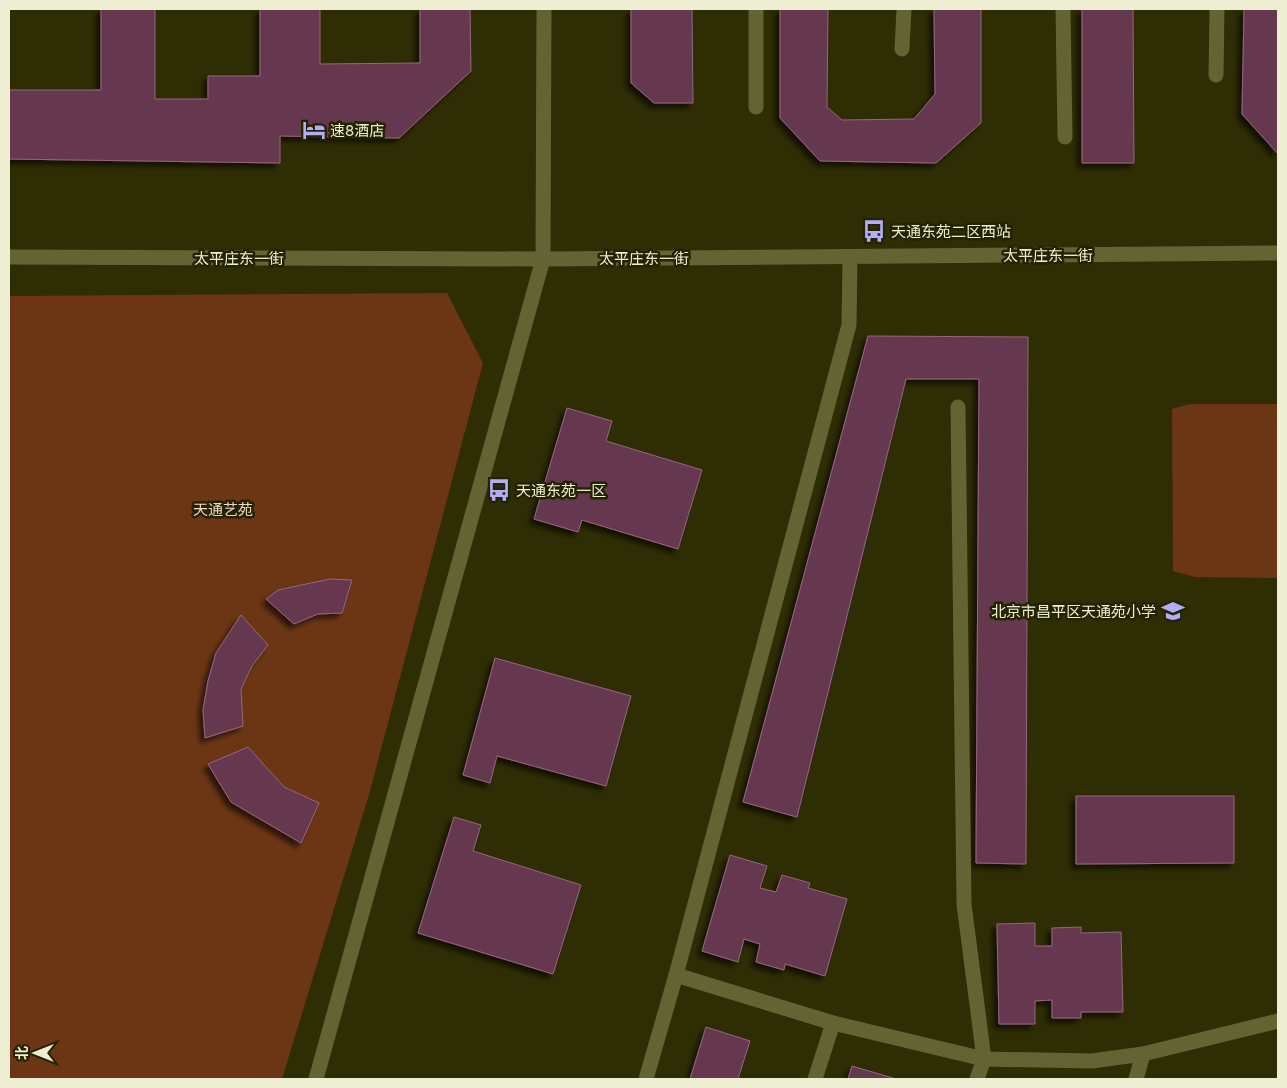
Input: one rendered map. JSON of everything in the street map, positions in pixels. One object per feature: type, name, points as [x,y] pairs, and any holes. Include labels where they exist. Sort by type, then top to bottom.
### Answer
[{"type":"street","points":[[316,1079],[543,259],[544,9]]},
{"type":"street","points":[[756,9],[756,108]]},
{"type":"street","points":[[902,49],[904,9]]},
{"type":"street","points":[[1063,9],[1065,137]]},
{"type":"street","points":[[1216,74],[1217,9]]},
{"type":"street","name":"太平庄东一街","points":[[9,257],[543,259],[1278,253]]},
{"type":"street","points":[[646,1079],[676,975],[849,325],[850,257]]},
{"type":"street","points":[[958,407],[964,904],[984,1059],[977,1079]]},
{"type":"street","points":[[676,975],[833,1023],[984,1059],[1092,1061],[1144,1054],[1278,1021]]},
{"type":"street","points":[[815,1079],[833,1023]]},
{"type":"street","points":[[1136,1079],[1144,1054]]},
{"type":"green space","name":"天通艺苑","points":[[447,293],[483,363],[370,791],[282,1079],[9,1079],[9,296]]},
{"type":"green space","points":[[1190,404],[1278,404],[1278,578],[1195,577],[1173,571],[1172,409]]},
{"type":"building","points":[[101,9],[155,9],[155,99],[208,99],[208,76],[260,76],[260,9],[320,9],[320,64],[420,63],[420,9],[470,9],[471,71],[399,138],[280,136],[280,163],[9,159],[9,90],[101,90]]},
{"type":"building","points":[[631,9],[692,9],[693,103],[654,103],[631,83]]},
{"type":"building","points":[[780,9],[828,9],[827,107],[842,120],[914,119],[935,94],[934,9],[981,9],[981,123],[936,163],[820,161],[780,118]]},
{"type":"building","points":[[1082,9],[1133,9],[1134,163],[1082,163]]},
{"type":"building","points":[[1244,9],[1278,9],[1278,154],[1242,114]]},
{"type":"building","points":[[868,336],[1028,337],[1026,864],[976,863],[979,379],[906,379],[797,817],[743,802]]},
{"type":"building","points":[[567,408],[612,421],[606,441],[702,470],[678,549],[582,520],[578,532],[534,519]]},
{"type":"building","points":[[330,579],[352,580],[342,613],[318,614],[294,624],[266,599],[278,590]]},
{"type":"building","points":[[241,615],[268,645],[252,666],[241,689],[243,726],[205,738],[203,710],[208,681],[216,653]]},
{"type":"building","points":[[495,658],[631,696],[606,786],[497,756],[490,783],[463,775]]},
{"type":"building","points":[[248,747],[284,787],[319,803],[301,843],[231,802],[208,764]]},
{"type":"building","points":[[1076,796],[1234,796],[1234,863],[1076,864]]},
{"type":"building","points":[[454,817],[481,825],[473,851],[581,885],[553,974],[418,933]]},
{"type":"building","points":[[730,855],[767,866],[760,888],[776,892],[782,875],[810,883],[808,888],[847,899],[825,976],[785,964],[784,970],[756,962],[760,944],[744,939],[738,962],[702,951]]},
{"type":"building","points":[[1035,923],[1035,946],[1052,946],[1052,928],[1081,927],[1081,933],[1121,932],[1123,1012],[1081,1012],[1081,1018],[1052,1018],[1052,1000],[1035,1001],[1035,1024],[999,1024],[997,924]]},
{"type":"building","points":[[706,1027],[750,1041],[738,1079],[690,1079]]},
{"type":"building","points":[[852,1066],[896,1079],[848,1079]]},
{"type":"place","name":"速8酒店","points":[[314,130]]},
{"type":"place","name":"天通东苑二区西站","points":[[874,231]]},
{"type":"place","name":"天通东苑一区","points":[[499,490]]},
{"type":"place","name":"北京市昌平区天通苑小学","points":[[1173,611]]}]
